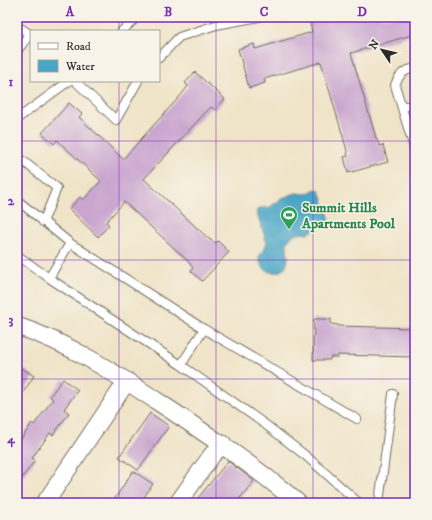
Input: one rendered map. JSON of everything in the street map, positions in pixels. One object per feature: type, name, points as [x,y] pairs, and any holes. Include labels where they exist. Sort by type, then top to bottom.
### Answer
[{"type":"street","points":[[17,326],[49,339],[128,381],[223,444],[289,500]]},
{"type":"street","points":[[45,503],[128,381]]},
{"type":"street","points":[[178,503],[212,455],[223,444]]},
{"type":"lane","points":[[123,30],[137,17]]},
{"type":"lane","points":[[160,57],[179,37],[216,25],[259,17]]},
{"type":"lane","points":[[17,26],[30,34],[17,51]]},
{"type":"lane","points":[[415,69],[408,69],[398,77],[395,85],[415,151]]},
{"type":"lane","points":[[17,119],[69,82]]},
{"type":"lane","points":[[77,82],[116,120],[137,82]]},
{"type":"lane","points":[[402,106],[415,106]]},
{"type":"lane","points":[[17,166],[23,162],[57,188],[43,222]]},
{"type":"lane","points":[[17,200],[70,243],[204,329],[357,419]]},
{"type":"lane","points":[[49,278],[70,243]]},
{"type":"lane","points":[[17,255],[49,278],[181,364],[306,456],[359,503]]},
{"type":"lane","points":[[181,364],[204,329]]},
{"type":"lane","points":[[379,503],[394,394]]},
{"type":"water","name":"Summit Hills Apartments Pool","points":[[315,189],[320,191],[330,220],[329,223],[323,224],[309,233],[294,234],[287,242],[288,260],[283,269],[274,273],[266,270],[260,262],[259,257],[267,243],[256,211],[259,208],[269,208],[282,198],[296,193],[307,194]]},
{"type":"building","points":[[308,17],[415,17],[415,34],[351,53],[376,138],[380,146],[383,145],[388,162],[348,173],[344,157],[348,156],[346,147],[321,62],[264,79],[265,83],[249,88],[238,49],[254,44],[255,49],[312,32]]},
{"type":"building","points":[[195,72],[225,99],[215,110],[211,107],[144,179],[209,239],[216,243],[218,241],[229,252],[202,281],[191,271],[193,268],[188,261],[124,202],[106,222],[109,225],[98,237],[69,209],[80,197],[83,200],[101,181],[57,140],[54,144],[42,133],[69,103],[82,114],[79,117],[123,159],[182,94],[188,86],[185,83]]},
{"type":"building","points":[[314,319],[331,319],[331,324],[338,326],[415,328],[415,357],[338,355],[338,357],[330,357],[330,360],[313,360]]},
{"type":"building","points":[[17,365],[34,376],[17,402]]},
{"type":"building","points":[[63,379],[78,390],[64,409],[69,413],[53,435],[50,433],[32,458],[35,460],[17,485],[17,445],[32,423],[34,425],[53,399],[50,396]]},
{"type":"building","points":[[150,413],[169,426],[138,470],[119,457]]},
{"type":"building","points":[[228,461],[254,481],[236,503],[194,503]]},
{"type":"building","points":[[133,471],[153,484],[140,503],[112,503]]},
{"type":"place","name":"Summit Hills Apartments Pool","points":[[289,230]]}]
